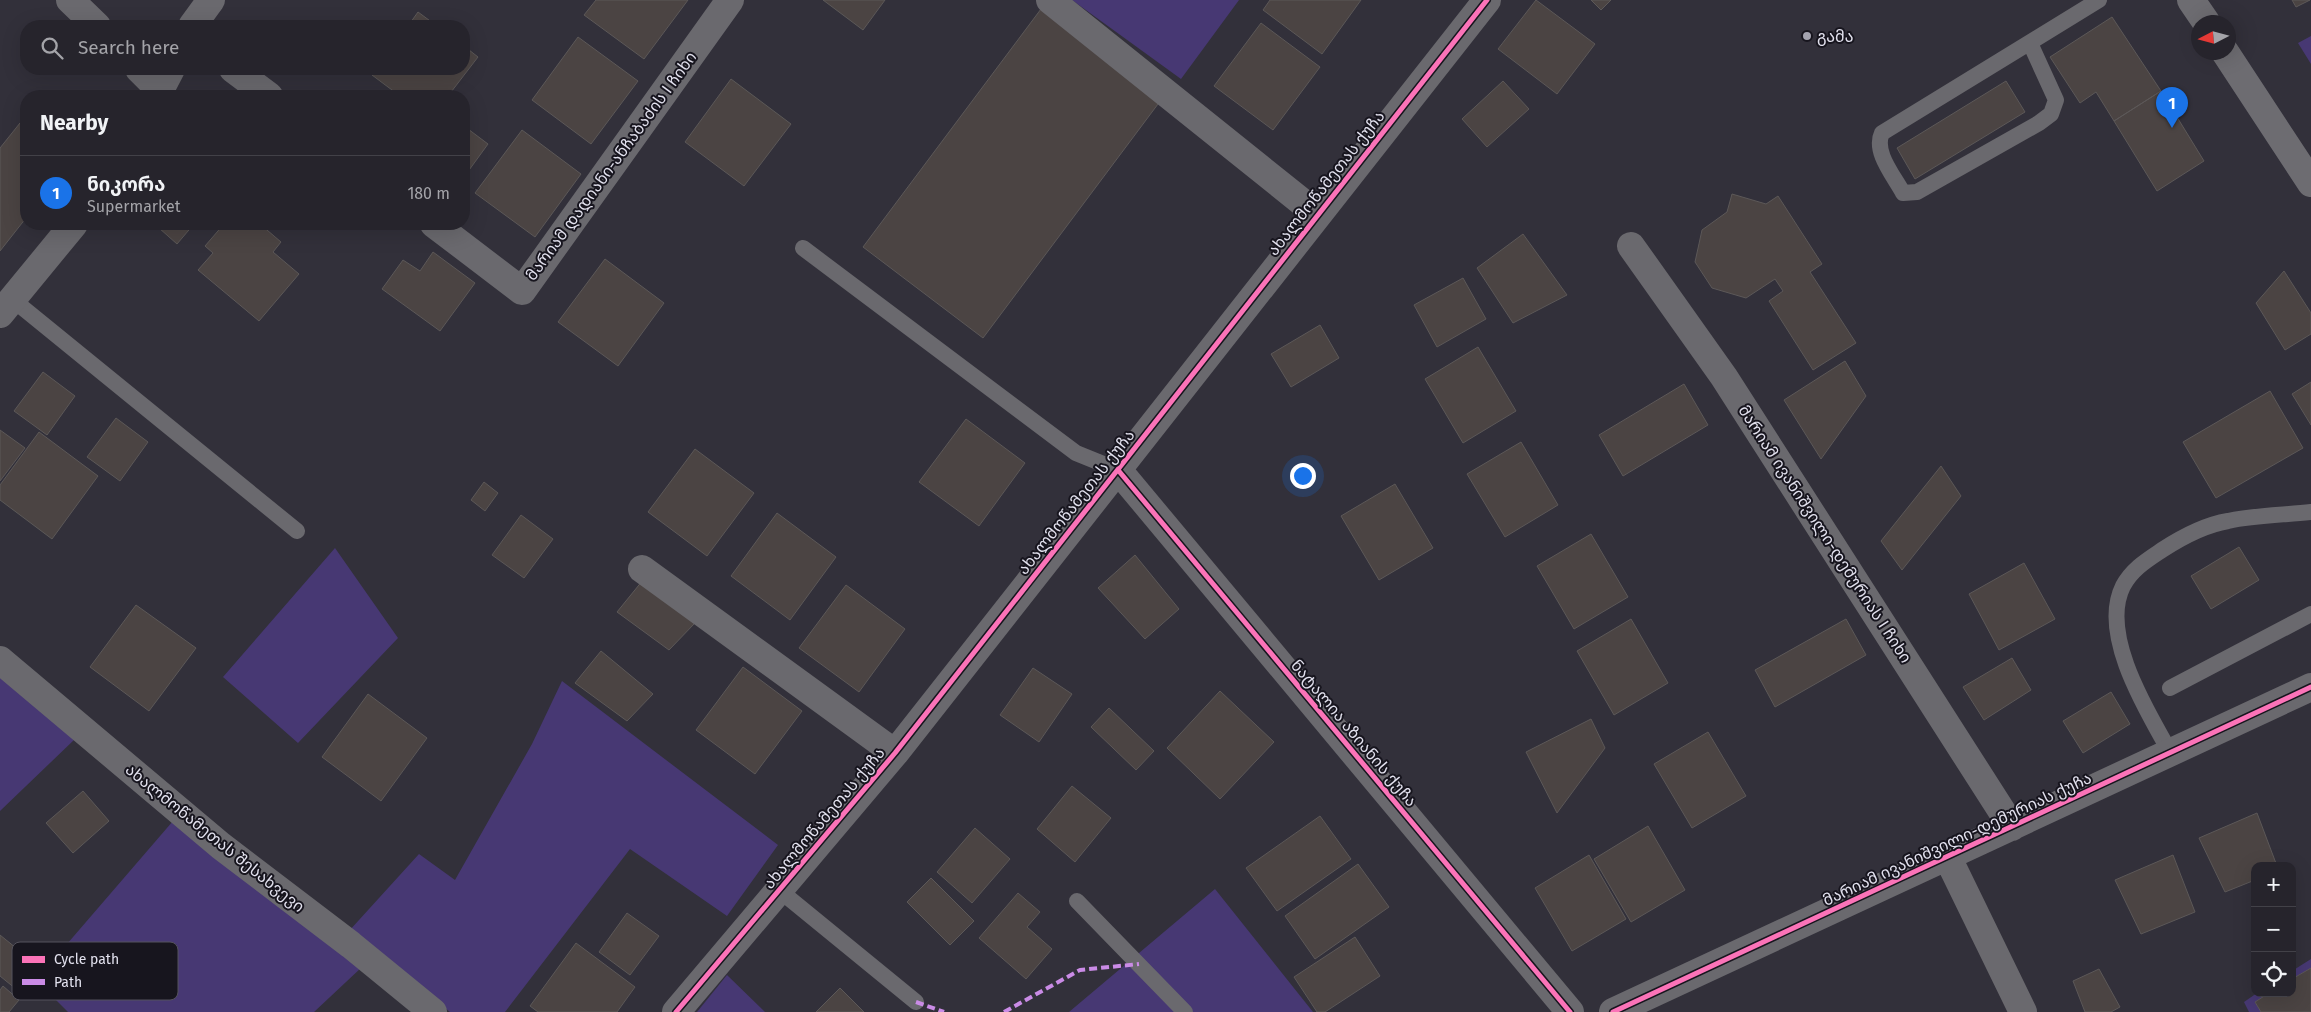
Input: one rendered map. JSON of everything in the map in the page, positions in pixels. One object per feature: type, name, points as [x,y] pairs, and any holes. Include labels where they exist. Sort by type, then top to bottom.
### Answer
[{"type":"main road","points":[[2191,0],[2201,15]]},
{"type":"main road","points":[[2230,60],[2311,183]]},
{"type":"street","points":[[70,0],[91,20]]},
{"type":"street","points":[[196,20],[211,0]]},
{"type":"street","name":"მარიამ დადიანი-ანჩაბაძის I ჩიხი","points":[[442,230],[522,292],[730,0]]},
{"type":"street","points":[[1050,0],[1317,214]]},
{"type":"street","name":"ახალმოწამეთას ქუჩა","points":[[676,1012],[895,753],[1487,0]]},
{"type":"street","points":[[148,75],[163,85]]},
{"type":"street","points":[[241,75],[261,90]]},
{"type":"street","points":[[6,307],[69,230]]},
{"type":"street","name":"მარიამ ივანიშვილი-დემურიას I ჩიხი","points":[[1632,246],[1724,377],[2012,827]]},
{"type":"street","name":"ნატალია აზიანის ქუჩა","points":[[1118,470],[1570,1012]]},
{"type":"street","points":[[642,569],[895,753]]},
{"type":"street","name":"ახალმოწამეთას შესახვევი","points":[[0,660],[221,846],[351,945],[433,1012]]},
{"type":"street","name":"მარიამ ივანიშვილი-დემურიას ქუჩა","points":[[1613,1012],[1948,858],[2311,686]]},
{"type":"street","points":[[1948,858],[2023,1012]]},
{"type":"lane","points":[[2030,44],[2056,100],[2051,114],[2039,123],[1917,192],[1903,193],[1880,150],[1882,133],[2099,0]]},
{"type":"lane","points":[[803,248],[1076,453],[1118,470]]},
{"type":"lane","points":[[6,307],[297,531]]},
{"type":"lane","points":[[2170,752],[2137,693],[2124,662],[2116,615],[2123,586],[2139,565],[2185,536],[2227,521],[2311,512]]},
{"type":"lane","points":[[2170,688],[2311,614]]},
{"type":"lane","points":[[779,890],[916,1002]]},
{"type":"lane","points":[[1077,901],[1185,1012]]},
{"type":"shaded area","points":[[1072,0],[1239,0],[1181,79]]},
{"type":"shaded area","points":[[2311,36],[2311,64],[2298,43]]},
{"type":"shaded area","points":[[335,548],[398,638],[298,743],[223,677]]},
{"type":"shaded area","points":[[0,677],[75,739],[0,811]]},
{"type":"shaded area","points":[[562,681],[778,845],[727,916],[630,849],[505,1012],[450,1012],[349,931],[419,854],[455,880],[532,744]]},
{"type":"shaded area","points":[[173,821],[362,967],[314,1012],[68,1012],[56,1000],[178,1000],[178,942],[69,942]]},
{"type":"shaded area","points":[[1215,889],[1313,1012],[1069,1012]]},
{"type":"shaded area","points":[[2311,959],[2311,1012],[2249,1012],[2244,1002],[2251,997],[2296,997],[2296,968]]},
{"type":"shaded area","points":[[727,975],[765,1012],[697,1012]]},
{"type":"building","points":[[596,0],[688,0],[644,59],[584,15]]},
{"type":"building","points":[[823,0],[885,0],[863,30]]},
{"type":"building","points":[[1270,0],[1361,0],[1322,54],[1263,10]]},
{"type":"building","points":[[1536,0],[1595,44],[1557,94],[1498,49]]},
{"type":"building","points":[[1591,0],[1611,0],[1601,10]]},
{"type":"building","points":[[2292,0],[2310,0],[2296,7]]},
{"type":"building","points":[[1041,9],[1161,100],[983,338],[863,247]]},
{"type":"building","points":[[418,12],[429,20],[412,20]]},
{"type":"building","points":[[2112,17],[2161,91],[2114,121],[2096,92],[2080,103],[2050,57]]},
{"type":"building","points":[[1261,23],[1320,67],[1273,130],[1214,86]]},
{"type":"building","points":[[578,37],[638,81],[591,144],[532,100]]},
{"type":"building","points":[[470,51],[478,57],[470,67]]},
{"type":"building","points":[[372,75],[464,75],[453,90],[392,90]]},
{"type":"building","points":[[731,79],[791,124],[744,186],[685,142]]},
{"type":"building","points":[[1503,81],[1529,109],[1487,147],[1462,119]]},
{"type":"building","points":[[2006,81],[2025,112],[1915,179],[1897,148]]},
{"type":"building","points":[[2161,91],[2204,161],[2157,191],[2114,121]]},
{"type":"building","points":[[20,123],[20,226],[0,251],[0,148]]},
{"type":"building","points":[[470,130],[488,144],[470,169]]},
{"type":"building","points":[[522,130],[581,174],[535,237],[475,193]]},
{"type":"building","points":[[1732,194],[1766,204],[1778,196],[1822,264],[1810,272],[1856,343],[1813,370],[1769,301],[1783,291],[1775,279],[1746,298],[1712,288],[1695,262],[1702,230],[1727,212]]},
{"type":"building","points":[[161,230],[189,230],[177,244]]},
{"type":"building","points":[[219,230],[267,230],[281,242],[273,252],[299,274],[259,321],[198,270],[213,253],[205,246]]},
{"type":"building","points":[[1523,234],[1567,295],[1513,323],[1477,268]]},
{"type":"building","points":[[433,252],[475,283],[440,331],[382,289],[403,260],[420,271]]},
{"type":"building","points":[[605,259],[664,303],[618,366],[558,322]]},
{"type":"building","points":[[2284,271],[2311,313],[2311,334],[2285,350],[2256,303]]},
{"type":"building","points":[[1463,278],[1486,319],[1437,347],[1414,305]]},
{"type":"building","points":[[1320,325],[1339,358],[1291,387],[1271,354]]},
{"type":"building","points":[[1478,347],[1516,411],[1463,443],[1425,379]]},
{"type":"building","points":[[1845,361],[1866,396],[1821,459],[1784,400]]},
{"type":"building","points":[[43,372],[75,396],[47,435],[14,411]]},
{"type":"building","points":[[2311,382],[2311,425],[2292,394]]},
{"type":"building","points":[[1684,384],[1708,425],[1623,476],[1599,435]]},
{"type":"building","points":[[2270,391],[2303,448],[2216,498],[2183,442]]},
{"type":"building","points":[[116,418],[148,442],[120,481],[87,457]]},
{"type":"building","points":[[966,419],[1025,463],[979,526],[919,482]]},
{"type":"building","points":[[0,430],[25,448],[0,481]]},
{"type":"building","points":[[39,432],[98,476],[52,539],[0,500],[0,485]]},
{"type":"building","points":[[1521,442],[1558,505],[1505,537],[1467,474]]},
{"type":"building","points":[[695,449],[754,493],[707,556],[648,512]]},
{"type":"building","points":[[1941,466],[1961,496],[1902,570],[1881,541]]},
{"type":"building","points":[[484,482],[498,493],[485,511],[471,500]]},
{"type":"building","points":[[1395,484],[1433,548],[1379,580],[1341,516]]},
{"type":"building","points":[[777,513],[836,557],[790,620],[731,576]]},
{"type":"building","points":[[521,515],[553,539],[524,578],[492,555]]},
{"type":"building","points":[[1591,534],[1628,597],[1574,629],[1537,566]]},
{"type":"building","points":[[2239,547],[2259,580],[2211,609],[2191,576]]},
{"type":"building","points":[[1135,555],[1179,609],[1145,639],[1098,588]]},
{"type":"building","points":[[2024,563],[2055,619],[1999,650],[1969,594]]},
{"type":"building","points":[[643,580],[695,623],[669,650],[617,612]]},
{"type":"building","points":[[846,585],[905,629],[859,692],[799,648]]},
{"type":"building","points":[[136,605],[196,648],[149,711],[90,667]]},
{"type":"building","points":[[1631,619],[1668,683],[1614,715],[1577,651]]},
{"type":"building","points":[[1846,619],[1866,655],[1775,707],[1755,670]]},
{"type":"building","points":[[601,651],[653,694],[627,721],[575,683]]},
{"type":"building","points":[[2012,658],[2031,690],[1984,720],[1963,687]]},
{"type":"building","points":[[743,667],[802,711],[755,774],[696,730]]},
{"type":"building","points":[[1033,668],[1072,694],[1039,742],[1000,715]]},
{"type":"building","points":[[1220,691],[1274,742],[1220,799],[1167,748]]},
{"type":"building","points":[[2111,692],[2130,724],[2083,753],[2063,721]]},
{"type":"building","points":[[368,694],[427,738],[381,801],[322,757]]},
{"type":"building","points":[[1109,708],[1154,751],[1136,770],[1091,727]]},
{"type":"building","points":[[1591,719],[1605,748],[1557,813],[1526,752]]},
{"type":"building","points":[[1708,732],[1746,796],[1692,828],[1654,764]]},
{"type":"building","points":[[1072,786],[1111,818],[1075,862],[1037,829]]},
{"type":"building","points":[[83,791],[109,821],[73,853],[46,823]]},
{"type":"building","points":[[2257,813],[2275,862],[2251,862],[2251,882],[2225,892],[2199,838]]},
{"type":"building","points":[[1320,816],[1351,859],[1277,911],[1246,868]]},
{"type":"building","points":[[1648,826],[1685,890],[1631,922],[1594,859]]},
{"type":"building","points":[[975,828],[1010,859],[972,903],[937,872]]},
{"type":"building","points":[[1589,855],[1626,919],[1572,951],[1535,888]]},
{"type":"building","points":[[2173,855],[2195,912],[2141,934],[2115,880]]},
{"type":"building","points":[[1358,864],[1389,907],[1315,959],[1285,916]]},
{"type":"building","points":[[931,878],[974,921],[950,945],[907,902]]},
{"type":"building","points":[[1018,893],[1040,912],[1027,927],[1052,949],[1026,979],[979,938]]},
{"type":"building","points":[[627,913],[659,936],[630,975],[599,952]]},
{"type":"building","points":[[0,935],[12,945],[12,986],[0,976]]},
{"type":"building","points":[[1355,937],[1380,976],[1325,1012],[1317,1012],[1294,977]]},
{"type":"building","points":[[576,943],[635,987],[617,1012],[538,1012],[530,1006]]},
{"type":"building","points":[[2311,968],[2311,1012],[2261,1012],[2255,1002],[2263,997],[2296,997],[2296,977]]},
{"type":"building","points":[[2099,969],[2120,1007],[2111,1012],[2085,1012],[2073,981]]},
{"type":"building","points":[[3,986],[12,994],[12,1000],[19,1000],[9,1012],[0,1012],[0,990]]},
{"type":"building","points":[[840,988],[864,1012],[816,1012]]},
{"type":"marked path","points":[[1004,1012],[1080,970],[1139,964]]},
{"type":"marked path","points":[[916,1002],[944,1012]]},
{"type":"cycle path","points":[[676,1012],[895,753],[1487,0]]},
{"type":"cycle path","points":[[1118,470],[1570,1012]]},
{"type":"cycle path","points":[[1613,1012],[2311,687]]},
{"type":"place","name":"გამა","points":[[1807,36]]},
{"type":"place","name":"ნიკორა","points":[[2172,128]]}]
